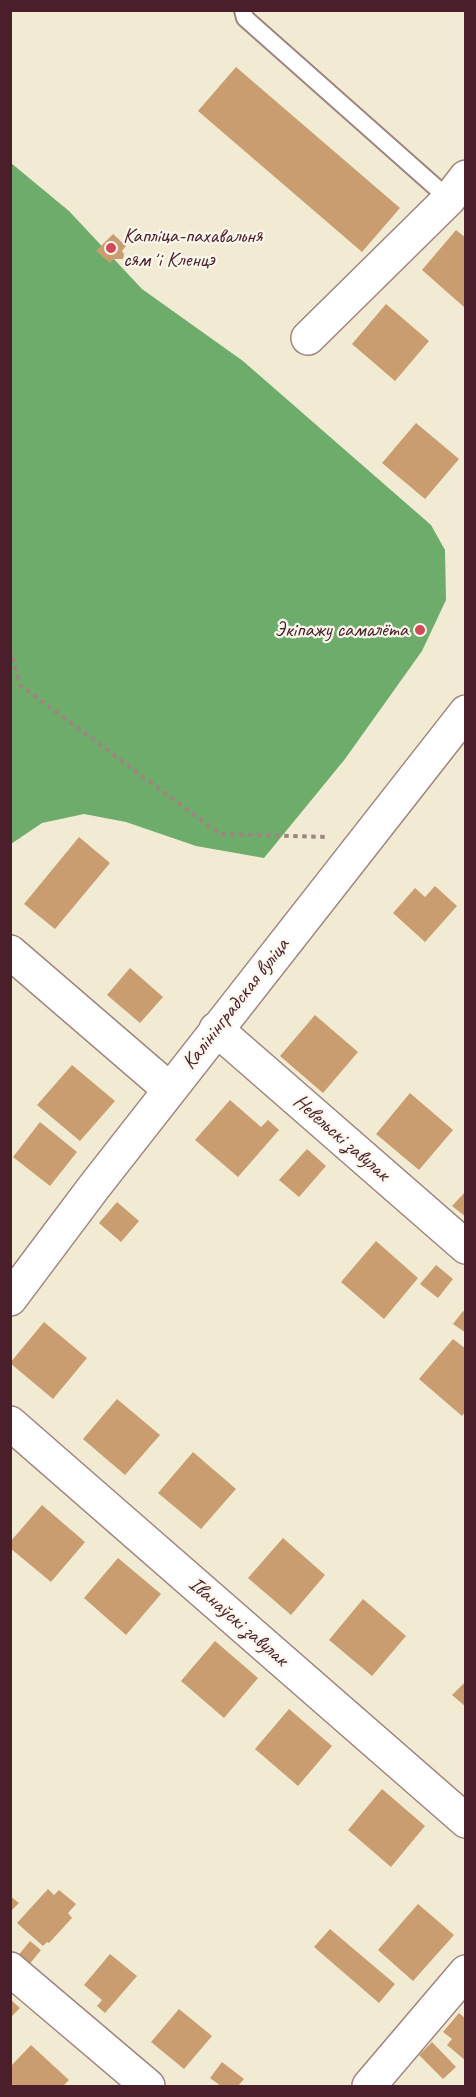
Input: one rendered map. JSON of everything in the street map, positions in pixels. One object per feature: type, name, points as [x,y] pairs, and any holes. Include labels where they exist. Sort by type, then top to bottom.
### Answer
[{"type":"street","points":[[308,338],[457,188]]},
{"type":"street","name":"Калінінградская вуліца","points":[[10,1299],[169,1089],[465,712]]},
{"type":"street","points":[[10,952],[169,1089]]},
{"type":"street","name":"Невельскі завулак","points":[[216,1029],[465,1247]]},
{"type":"street","name":"Іванаўскі завулак","points":[[10,1423],[465,1821]]},
{"type":"street","points":[[10,1969],[148,2086]]},
{"type":"street","points":[[369,2086],[465,1972]]},
{"type":"lane","points":[[243,10],[245,18],[457,188]]},
{"type":"path","points":[[10,649],[20,685],[220,834],[367,837]]},
{"type":"green space","points":[[11,163],[69,211],[142,289],[243,361],[431,525],[445,550],[446,600],[422,651],[345,759],[264,858],[196,846],[126,822],[84,814],[42,823],[11,844]]},
{"type":"building","points":[[236,67],[400,208],[362,252],[198,111]]},
{"type":"building","points":[[456,230],[466,238],[464,307],[422,270]]},
{"type":"building","name":"Капліца-пахавальня сямʼі Кленцэ","points":[[113,234],[126,246],[122,251],[123,259],[114,259],[110,263],[96,251]]},
{"type":"building","points":[[386,304],[429,341],[395,381],[352,344]]},
{"type":"building","points":[[416,423],[459,459],[425,499],[382,463]]},
{"type":"building","points":[[79,837],[110,863],[55,929],[24,904]]},
{"type":"building","points":[[435,886],[457,906],[425,942],[393,913],[415,888],[425,897]]},
{"type":"building","points":[[130,968],[163,997],[140,1023],[107,995]]},
{"type":"building","points":[[315,1015],[358,1052],[323,1093],[280,1056]]},
{"type":"building","points":[[72,1065],[115,1101],[80,1141],[37,1105]]},
{"type":"building","points":[[410,1093],[453,1130],[419,1170],[376,1134]]},
{"type":"building","points":[[230,1100],[261,1127],[268,1120],[279,1130],[238,1177],[195,1140]]},
{"type":"building","points":[[40,1122],[77,1152],[50,1186],[13,1157]]},
{"type":"building","points":[[307,1149],[326,1166],[299,1197],[279,1180]]},
{"type":"building","points":[[466,1191],[466,1217],[452,1206]]},
{"type":"building","points":[[117,1202],[139,1221],[121,1242],[99,1223]]},
{"type":"building","points":[[376,1241],[418,1278],[384,1319],[341,1282]]},
{"type":"building","points":[[436,1265],[453,1279],[438,1298],[420,1284]]},
{"type":"building","points":[[463,1311],[466,1313],[466,1333],[453,1324]]},
{"type":"building","points":[[44,1322],[87,1358],[53,1399],[10,1363]]},
{"type":"building","points":[[453,1339],[466,1349],[466,1411],[462,1416],[419,1379]]},
{"type":"building","points":[[117,1399],[160,1435],[125,1475],[83,1439]]},
{"type":"building","points":[[193,1452],[236,1489],[201,1529],[158,1493]]},
{"type":"building","points":[[42,1505],[85,1542],[51,1582],[10,1548],[10,1542]]},
{"type":"building","points":[[283,1538],[325,1575],[291,1615],[248,1578]]},
{"type":"building","points":[[118,1558],[161,1594],[126,1635],[84,1598]]},
{"type":"building","points":[[363,1599],[406,1636],[372,1676],[329,1640]]},
{"type":"building","points":[[215,1641],[258,1678],[224,1718],[181,1681]]},
{"type":"building","points":[[466,1681],[466,1707],[452,1695]]},
{"type":"building","points":[[289,1709],[332,1746],[298,1786],[255,1749]]},
{"type":"building","points":[[382,1789],[425,1826],[391,1867],[348,1830]]},
{"type":"building","points":[[48,1889],[54,1895],[59,1890],[76,1904],[68,1913],[72,1918],[49,1943],[43,1946],[17,1923]]},
{"type":"building","points":[[10,1896],[19,1903],[10,1912]]},
{"type":"building","points":[[418,1904],[454,1935],[413,1981],[378,1950]]},
{"type":"building","points":[[330,1929],[395,1984],[379,2003],[314,1947]]},
{"type":"building","points":[[30,1941],[41,1950],[28,1966],[17,1957]]},
{"type":"building","points":[[110,1954],[137,1976],[105,2013],[97,2006],[102,2000],[84,1985]]},
{"type":"building","points":[[10,1999],[20,2008],[10,2018]]},
{"type":"building","points":[[179,2009],[212,2036],[184,2069],[151,2042]]},
{"type":"building","points":[[459,2013],[466,2019],[466,2061],[447,2045],[452,2039],[443,2032]]},
{"type":"building","points":[[432,2042],[456,2067],[443,2079],[419,2055]]},
{"type":"building","points":[[31,2045],[69,2080],[63,2086],[10,2086],[10,2067]]},
{"type":"building","points":[[222,2062],[244,2079],[238,2086],[221,2086],[210,2078]]},
{"type":"place","name":"Капліца-пахавальня сямʼі Кленцэ","points":[[111,248]]},
{"type":"place","name":"Экіпажу самалёта","points":[[420,630]]}]
